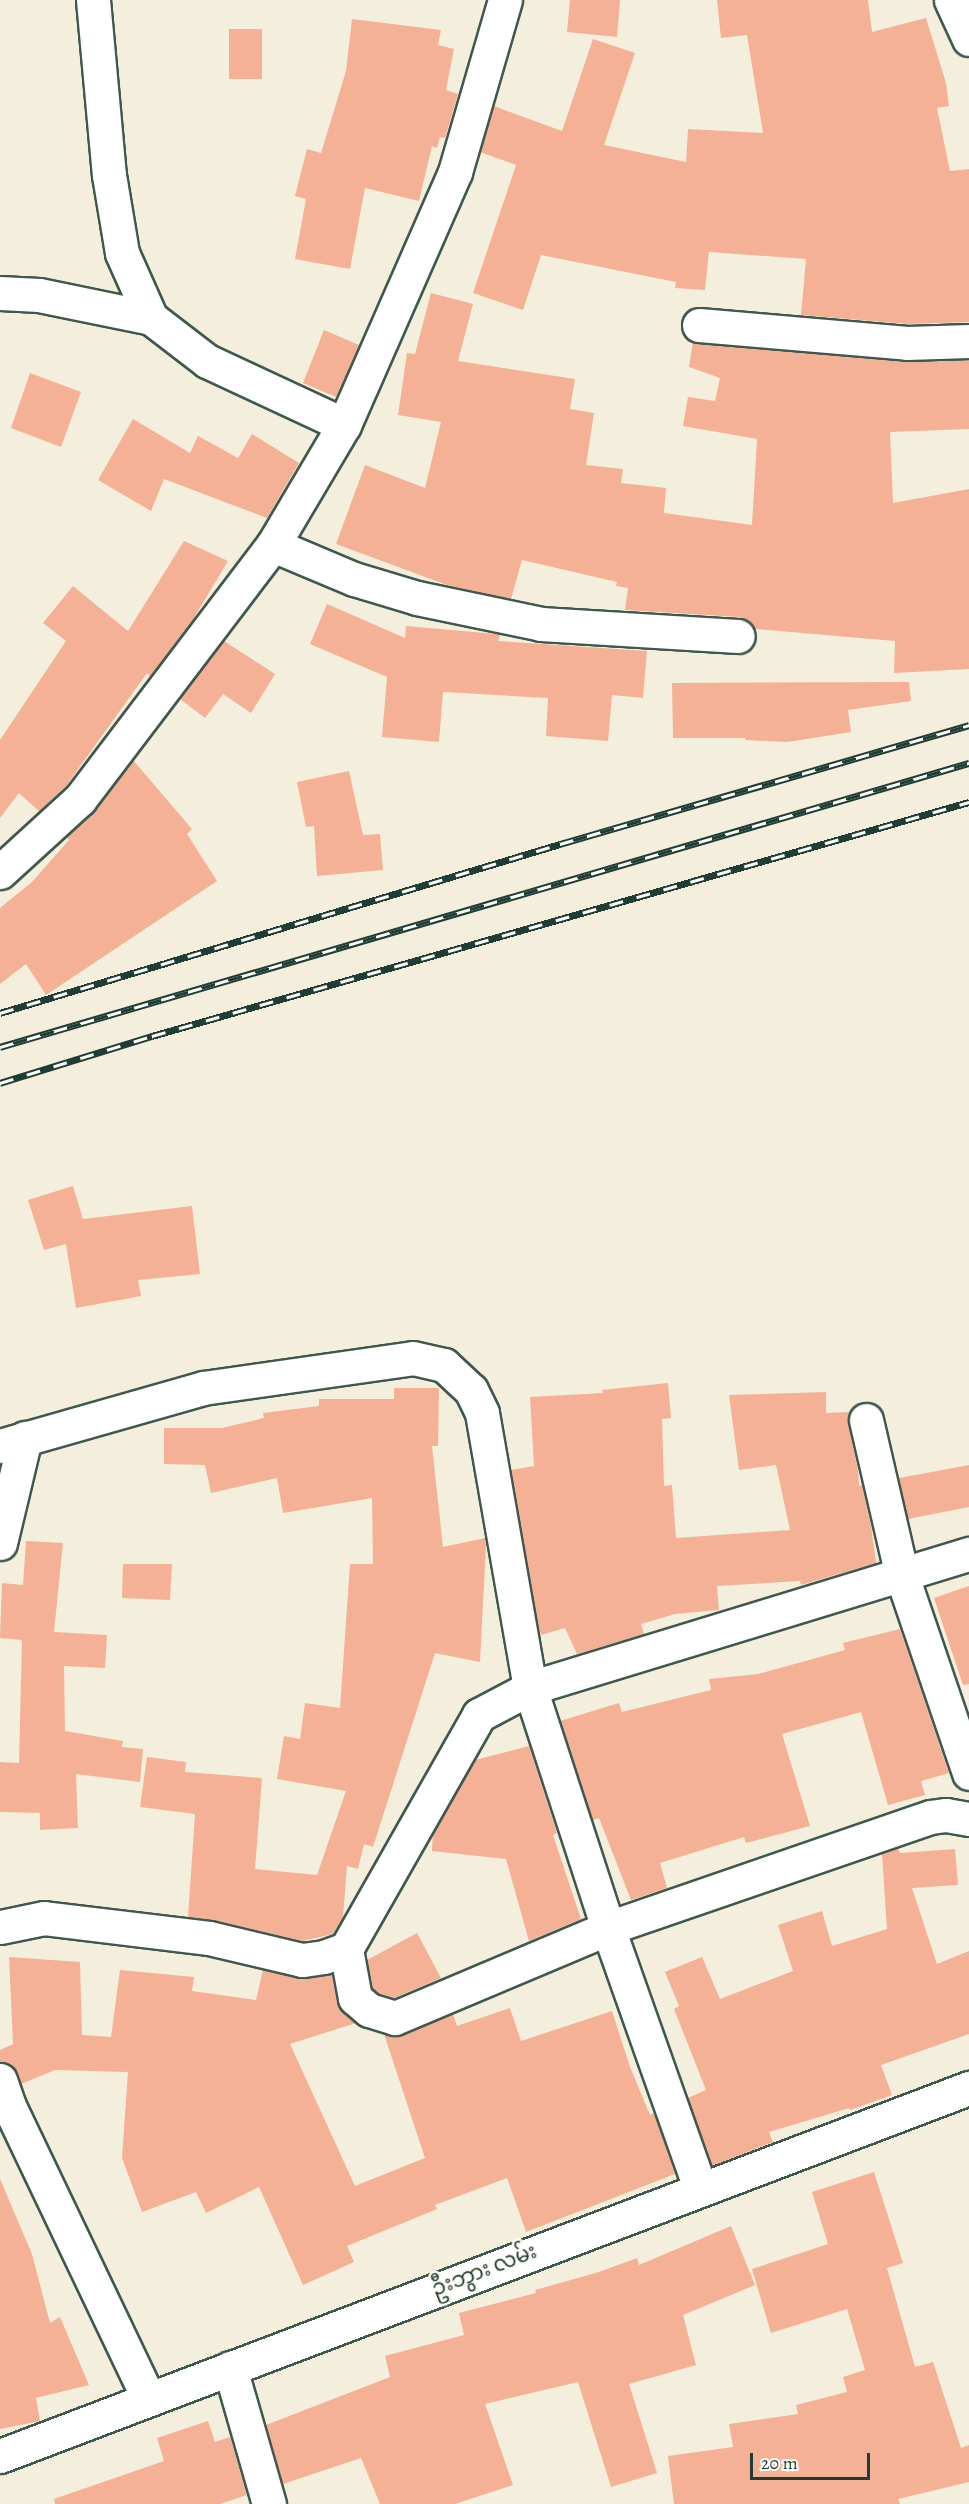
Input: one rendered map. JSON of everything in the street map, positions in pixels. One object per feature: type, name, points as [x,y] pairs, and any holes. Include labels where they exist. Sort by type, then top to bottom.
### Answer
[{"type":"street","points":[[93,0],[109,176],[122,253],[151,318]]},
{"type":"street","points":[[0,872],[80,799],[273,545],[344,425],[455,171],[505,0]]},
{"type":"street","points":[[951,0],[969,39]]},
{"type":"street","points":[[0,293],[39,295],[151,318],[207,361],[344,425]]},
{"type":"street","points":[[699,325],[907,343],[969,341]]},
{"type":"street","points":[[273,545],[354,579],[417,598],[541,624],[738,636]]},
{"type":"street","points":[[0,1542],[12,1442],[203,1388],[413,1358],[444,1365],[471,1390],[482,1413],[530,1688],[608,1928],[700,2188]]},
{"type":"street","points":[[866,1420],[902,1576],[969,1773]]},
{"type":"street","points":[[969,1554],[530,1688],[480,1715],[346,1949],[355,1998],[369,2010],[395,2018],[608,1928],[931,1817],[946,1815],[969,1819]]},
{"type":"street","points":[[0,1927],[44,1918],[208,1938],[302,1960],[324,1957],[346,1949]]},
{"type":"street","points":[[0,2080],[9,2106],[149,2398]]},
{"type":"street","name":"ဦးဘွား လမ်း","points":[[0,2456],[700,2188],[969,2088]]},
{"type":"street","points":[[230,2368],[269,2504]]},
{"type":"building","points":[[570,0],[620,0],[617,37],[567,32]]},
{"type":"building","points":[[717,0],[868,0],[872,32],[926,18],[946,83],[949,106],[937,108],[950,171],[969,169],[969,322],[908,324],[801,315],[806,259],[709,252],[705,290],[675,288],[676,282],[541,255],[523,310],[473,293],[516,165],[480,152],[494,106],[562,131],[593,39],[635,53],[604,145],[686,162],[688,129],[763,133],[747,35],[721,38]]},
{"type":"building","points":[[352,19],[441,30],[438,45],[454,49],[446,90],[458,94],[445,138],[440,137],[437,148],[432,146],[419,201],[365,188],[350,269],[295,259],[306,199],[295,196],[307,149],[321,153],[346,71]]},
{"type":"building","points":[[229,29],[262,29],[262,79],[229,79]]},
{"type":"building","points":[[431,293],[473,304],[458,361],[575,379],[570,409],[594,413],[586,465],[623,469],[621,483],[666,488],[664,513],[752,525],[757,439],[683,426],[688,397],[715,401],[720,378],[689,367],[693,342],[906,362],[969,360],[969,429],[890,432],[893,503],[969,489],[969,669],[894,673],[895,641],[755,629],[749,621],[739,617],[625,610],[628,588],[616,586],[617,582],[522,560],[511,599],[447,585],[336,544],[365,465],[425,488],[441,422],[398,415],[407,353],[415,354]]},
{"type":"building","points":[[324,330],[359,345],[336,397],[303,383]]},
{"type":"building","points":[[30,373],[81,392],[61,447],[11,428]]},
{"type":"building","points":[[133,419],[190,453],[198,436],[238,458],[252,434],[299,463],[267,518],[164,479],[151,511],[98,480]]},
{"type":"building","points":[[184,541],[228,561],[192,621],[150,676],[147,673],[66,786],[39,811],[19,793],[0,818],[0,740],[66,641],[43,623],[73,586],[128,631]]},
{"type":"building","points":[[327,604],[405,638],[406,626],[496,634],[500,635],[498,641],[647,651],[643,698],[612,695],[608,741],[546,736],[548,698],[443,692],[439,742],[382,737],[387,677],[310,644]]},
{"type":"building","points":[[224,641],[275,674],[251,713],[223,694],[205,718],[180,699]]},
{"type":"building","points":[[909,682],[911,701],[848,710],[851,732],[787,742],[745,740],[745,738],[673,738],[672,683]]},
{"type":"building","points":[[133,760],[192,829],[187,834],[217,881],[46,995],[26,964],[0,984],[0,908],[32,882],[69,840],[66,837],[95,810]]},
{"type":"building","points":[[349,771],[363,835],[380,834],[383,870],[317,876],[314,826],[306,827],[297,782]]},
{"type":"building","points":[[73,1186],[83,1219],[192,1206],[200,1274],[138,1280],[141,1296],[76,1308],[66,1244],[44,1250],[28,1200]]},
{"type":"building","points":[[668,1383],[671,1418],[662,1419],[664,1486],[672,1485],[676,1538],[790,1530],[776,1465],[739,1470],[729,1395],[826,1392],[826,1413],[849,1412],[848,1424],[858,1470],[859,1486],[862,1485],[876,1563],[801,1585],[800,1581],[717,1586],[719,1610],[675,1614],[641,1624],[644,1634],[577,1654],[565,1628],[541,1635],[537,1621],[511,1470],[534,1466],[530,1397],[603,1393],[602,1390]]},
{"type":"building","points":[[394,1388],[439,1388],[438,1446],[432,1446],[443,1547],[485,1538],[480,1662],[435,1653],[373,1847],[364,1844],[358,1869],[347,1866],[343,1917],[333,1934],[303,1941],[213,1920],[188,1917],[195,1814],[140,1807],[147,1757],[186,1762],[185,1772],[262,1778],[255,1869],[317,1875],[346,1791],[277,1779],[284,1736],[300,1739],[305,1703],[340,1708],[350,1564],[373,1564],[372,1498],[283,1513],[277,1478],[211,1493],[205,1465],[164,1464],[164,1428],[222,1428],[264,1418],[263,1413],[319,1406],[319,1399],[394,1399]]},
{"type":"building","points":[[969,1465],[969,1507],[908,1519],[899,1478]]},
{"type":"building","points":[[26,1541],[63,1543],[54,1632],[107,1635],[105,1668],[64,1666],[65,1731],[123,1741],[122,1747],[143,1749],[140,1782],[76,1774],[78,1828],[40,1830],[40,1813],[0,1812],[0,1762],[19,1763],[22,1640],[0,1638],[2,1583],[23,1585]]},
{"type":"building","points":[[123,1564],[172,1564],[170,1600],[122,1598]]},
{"type":"building","points":[[969,1586],[969,1684],[963,1685],[934,1598]]},
{"type":"building","points":[[900,1629],[949,1773],[921,1781],[925,1795],[888,1805],[861,1712],[782,1734],[810,1826],[746,1843],[744,1837],[660,1863],[667,1888],[631,1900],[599,1818],[593,1820],[560,1721],[619,1703],[622,1712],[711,1690],[709,1679],[758,1674],[845,1650],[843,1643]]},
{"type":"building","points":[[529,1746],[557,1833],[553,1835],[581,1919],[529,1941],[506,1859],[432,1851],[433,1833],[475,1760]]},
{"type":"building","points":[[898,1848],[900,1853],[955,1849],[958,1885],[912,1888],[937,1964],[969,1951],[969,2034],[881,2065],[892,2095],[850,2110],[849,2108],[769,2132],[773,2142],[712,2166],[688,2098],[706,2090],[674,2009],[679,2006],[665,1972],[702,1957],[720,1999],[793,1971],[778,1925],[822,1911],[832,1946],[887,1929],[882,1854]]},
{"type":"building","points":[[417,1933],[441,1978],[394,1998],[378,1993],[372,1988],[367,1960]]},
{"type":"building","points":[[9,1957],[80,1962],[82,2035],[111,2037],[120,1970],[194,1977],[192,1991],[256,2000],[263,1970],[298,1978],[332,1974],[337,2002],[343,2012],[356,2023],[290,2044],[355,2186],[425,2158],[384,2034],[402,2035],[453,2014],[457,2026],[510,2008],[521,2041],[612,2011],[630,2067],[650,2115],[654,2113],[675,2174],[526,2232],[507,2178],[435,2205],[437,2209],[347,2246],[354,2262],[303,2285],[259,2187],[206,2213],[196,2192],[142,2212],[122,2158],[128,2072],[55,2070],[21,2084],[13,2066],[0,2062],[0,2050],[13,2044]]},
{"type":"building","points":[[874,2172],[903,2263],[887,2268],[915,2367],[933,2362],[961,2448],[969,2445],[969,2482],[898,2499],[900,2504],[674,2504],[668,2456],[733,2447],[729,2424],[798,2414],[796,2405],[847,2392],[843,2377],[865,2370],[847,2309],[771,2333],[752,2269],[828,2244],[812,2192]]},
{"type":"building","points":[[0,2179],[32,2254],[50,2323],[60,2317],[89,2385],[36,2398],[40,2421],[0,2429]]},
{"type":"building","points":[[731,2226],[755,2285],[683,2315],[696,2365],[629,2384],[657,2473],[611,2487],[578,2382],[485,2404],[513,2485],[455,2504],[380,2504],[361,2458],[283,2484],[266,2425],[390,2377],[385,2356],[464,2335],[459,2313],[536,2293],[535,2290],[599,2272],[637,2258],[639,2265]]},
{"type":"building","points":[[208,2421],[215,2442],[230,2437],[247,2495],[220,2504],[55,2504],[54,2499],[164,2461],[157,2438]]},
{"type":"railway","points":[[0,1013],[560,844],[969,725]]},
{"type":"railway","points":[[0,1047],[969,763]]},
{"type":"railway","points":[[0,1083],[152,1036],[969,802]]}]
